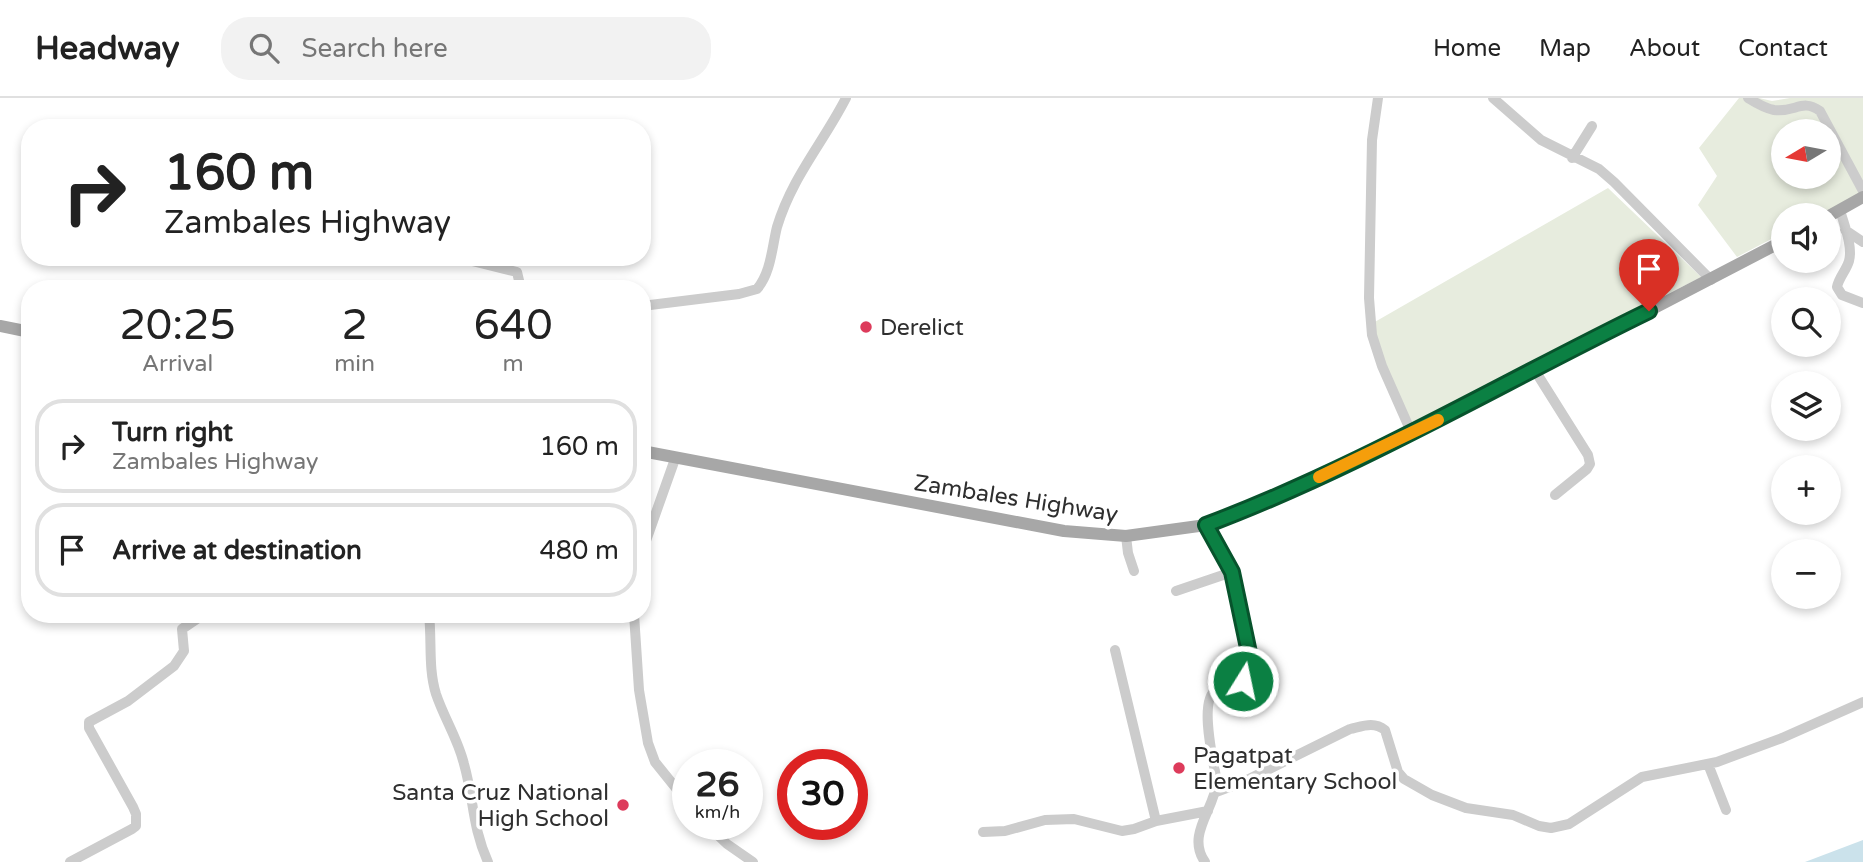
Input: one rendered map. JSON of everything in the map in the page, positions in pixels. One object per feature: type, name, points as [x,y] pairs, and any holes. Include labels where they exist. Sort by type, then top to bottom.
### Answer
[{"type":"main road","points":[[1841,209],[1863,197]]},
{"type":"main road","name":"Zambales Highway","points":[[651,453],[1064,531],[1126,536],[1206,525],[1261,504],[1412,434],[1771,248]]},
{"type":"main road","points":[[0,326],[21,330]]},
{"type":"street","points":[[651,305],[739,294],[757,289],[767,270],[778,226],[796,179],[846,98]]},
{"type":"street","points":[[1378,98],[1372,140],[1369,298],[1372,335],[1412,434]]},
{"type":"street","points":[[1493,98],[1541,140],[1572,158],[1599,169],[1711,280]]},
{"type":"street","points":[[1748,98],[1773,110],[1812,103],[1820,111],[1863,191]]},
{"type":"street","points":[[1572,158],[1592,126]]},
{"type":"street","points":[[1841,224],[1850,248],[1850,260],[1838,279],[1837,287],[1842,295],[1863,303]]},
{"type":"street","points":[[1845,230],[1863,242]]},
{"type":"street","points":[[493,266],[517,272],[520,280]]},
{"type":"street","points":[[1534,369],[1588,456],[1590,464],[1555,495]]},
{"type":"street","points":[[651,526],[675,458]]},
{"type":"street","points":[[1205,862],[1197,841],[1200,826],[1216,792],[1217,782],[1207,714],[1208,701],[1211,693],[1218,689],[1243,681],[1252,667],[1232,572],[1206,525]]},
{"type":"street","points":[[1126,536],[1134,572]]},
{"type":"street","points":[[1176,592],[1232,572]]},
{"type":"street","points":[[70,862],[132,829],[137,820],[89,728],[89,722],[119,707],[174,666],[184,652],[182,629],[191,623]]},
{"type":"street","points":[[429,623],[434,685],[465,766],[478,841],[488,862]]},
{"type":"street","points":[[635,623],[639,690],[648,743],[655,762],[672,783]]},
{"type":"street","points":[[1115,650],[1156,821]]},
{"type":"street","points":[[1216,792],[1350,729],[1369,724],[1385,730],[1398,772],[1404,779],[1466,808],[1513,815],[1551,828],[1569,824],[1642,777],[1708,764],[1782,738],[1863,702]]},
{"type":"street","points":[[1708,764],[1727,810]]},
{"type":"street","points":[[983,832],[1005,831],[1045,820],[1074,819],[1122,831],[1133,830],[1156,821],[1208,811]]},
{"type":"street","points":[[723,840],[753,862]]},
{"type":"shaded area","points":[[1739,98],[1772,101],[1790,98],[1863,98],[1863,193],[1841,205],[1771,203],[1771,239],[1737,257],[1698,205],[1717,176],[1699,148]]},
{"type":"shaded area","points":[[1608,188],[1701,277],[1413,425],[1386,367],[1373,323]]},
{"type":"water","points":[[1863,840],[1863,862],[1805,862]]},
{"type":"slow traffic","points":[[1319,477],[1438,420]]},
{"type":"place","name":"Derelict","points":[[866,327]]},
{"type":"place","name":"Pagatpat Elementary School","points":[[1179,768]]},
{"type":"place","name":"Santa Cruz National High School","points":[[623,805]]},
{"type":"route","points":[[1243,681],[1252,667],[1232,572],[1206,525],[1261,504],[1412,434],[1649,311]]}]
